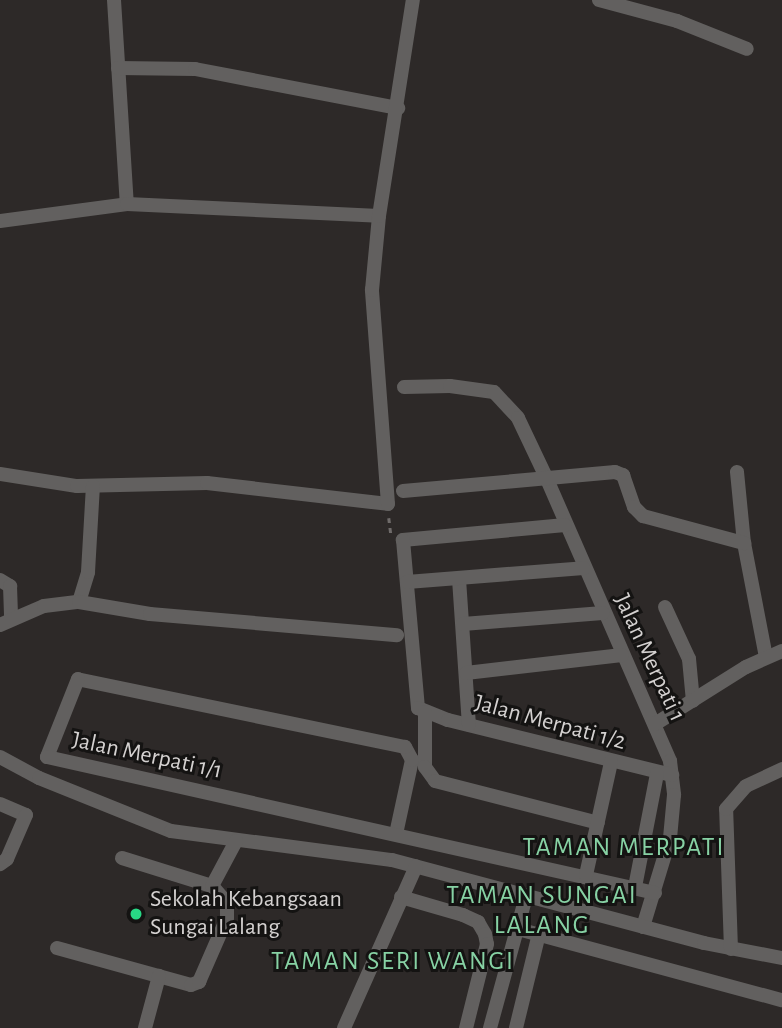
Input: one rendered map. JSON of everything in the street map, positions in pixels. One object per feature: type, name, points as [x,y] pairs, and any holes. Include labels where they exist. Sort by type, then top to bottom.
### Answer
[{"type":"street","points":[[114,0],[127,204]]},
{"type":"street","points":[[0,474],[93,486],[208,483],[388,503],[372,326],[379,216],[413,0]]},
{"type":"street","points":[[599,0],[677,21],[747,49]]},
{"type":"street","points":[[118,68],[195,69],[398,108]]},
{"type":"street","points":[[0,221],[127,204],[379,216]]},
{"type":"street","name":"Jalan Merpati 1","points":[[404,387],[484,389],[501,397],[518,418],[546,477],[583,568],[655,724],[665,774],[670,838],[643,927]]},
{"type":"street","points":[[403,491],[615,472],[623,475],[634,507],[643,516],[744,543]]},
{"type":"street","points":[[737,472],[744,543],[766,657]]},
{"type":"street","points":[[79,603],[88,572],[93,486]]},
{"type":"street","points":[[565,525],[406,538],[407,582],[425,766],[435,781],[598,823]]},
{"type":"street","points":[[407,582],[583,568]]},
{"type":"street","points":[[459,579],[468,725]]},
{"type":"street","points":[[0,580],[10,586],[5,622]]},
{"type":"street","points":[[5,622],[44,606],[79,603],[149,614],[397,635]]},
{"type":"street","points":[[665,607],[689,659],[693,701]]},
{"type":"street","points":[[463,624],[603,613]]},
{"type":"street","points":[[655,724],[766,657],[782,651]]},
{"type":"street","points":[[466,673],[622,655]]},
{"type":"street","name":"Jalan Merpati 1/1","points":[[396,834],[411,752],[277,718],[78,679],[47,757],[655,893]]},
{"type":"street","name":"Jalan Merpati 1/2","points":[[420,707],[468,725],[665,774]]},
{"type":"street","points":[[0,757],[39,778],[171,831],[372,856],[731,949],[782,958]]},
{"type":"street","points":[[39,778],[47,757]]},
{"type":"street","points":[[586,876],[611,762]]},
{"type":"street","points":[[731,949],[726,809],[746,786],[782,769]]},
{"type":"street","points":[[635,887],[665,774]]},
{"type":"street","points":[[0,804],[26,816],[1,865]]},
{"type":"street","points":[[212,886],[236,841]]},
{"type":"street","points":[[57,948],[191,985],[205,974],[227,918],[227,903],[212,886],[122,858]]},
{"type":"street","points":[[344,1028],[416,866]]},
{"type":"street","points":[[490,1028],[526,896]]},
{"type":"street","points":[[401,897],[463,915],[478,922],[485,934],[487,944],[466,1028]]},
{"type":"street","points":[[518,929],[782,1000]]},
{"type":"street","points":[[516,1028],[539,934]]},
{"type":"street","points":[[145,1028],[159,976]]},
{"type":"place","name":"Sekolah Kebangsaan Sungai Lalang","points":[[136,914]]},
{"type":"district","name":"TAMAN MERPATI","points":[[624,848]]},
{"type":"district","name":"TAMAN SUNGAI LALANG","points":[[542,911]]},
{"type":"district","name":"TAMAN SERI WANGI","points":[[393,962]]}]
